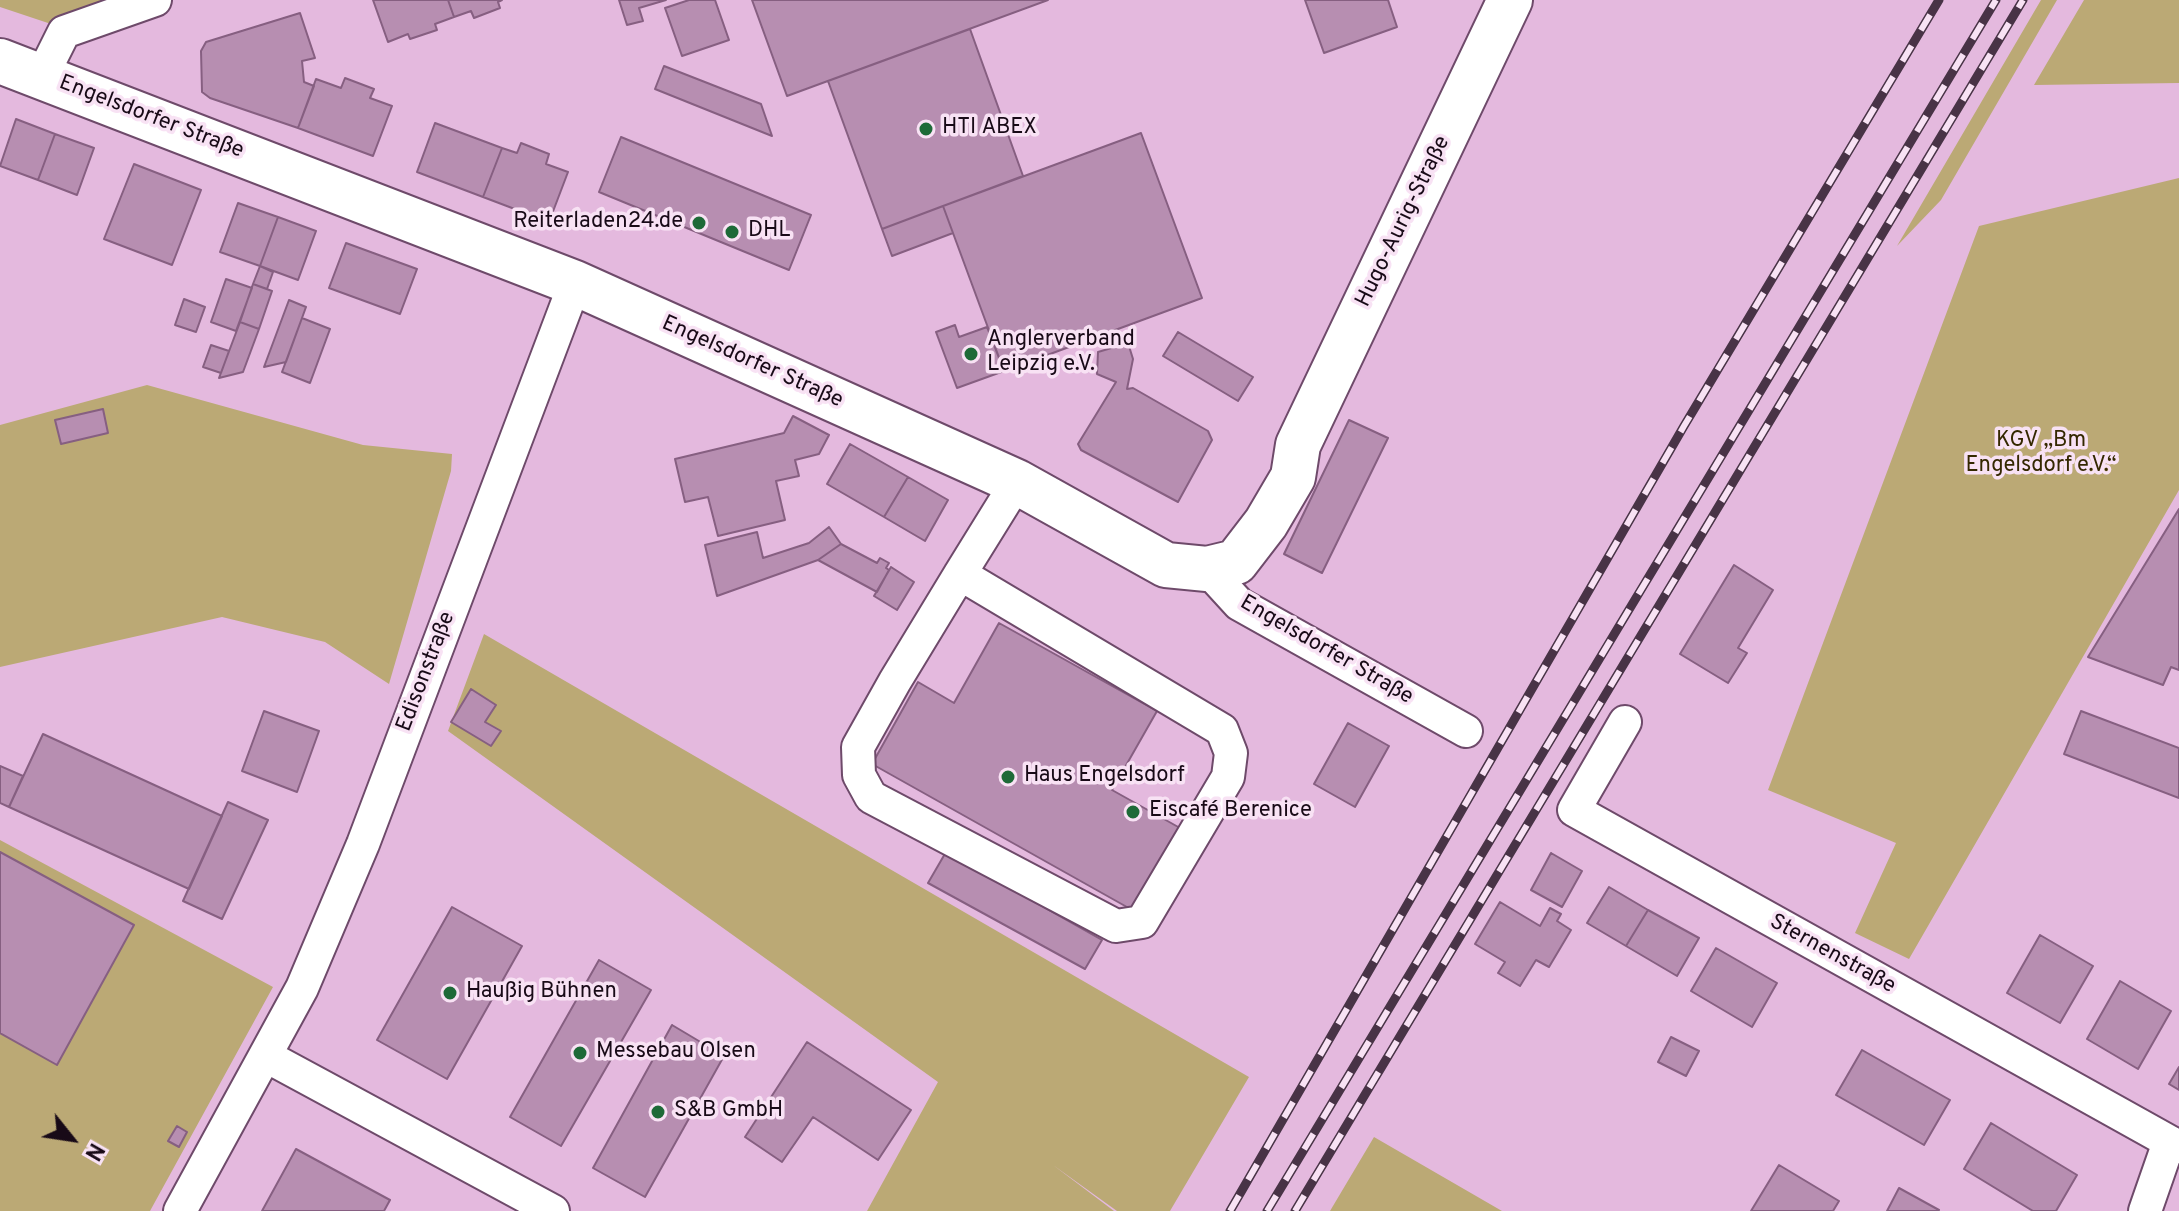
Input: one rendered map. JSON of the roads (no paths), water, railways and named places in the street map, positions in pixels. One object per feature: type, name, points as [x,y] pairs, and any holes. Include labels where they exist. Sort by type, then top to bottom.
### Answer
[{"type":"street","points":[[42,76],[64,32],[155,0]]},
{"type":"street","name":"Hugo-Aurig-Straße","points":[[1207,569],[1217,544],[1267,474],[1281,457],[1298,445],[1510,0]]},
{"type":"street","name":"Engelsdorfer Straße","points":[[0,61],[575,283],[1017,482],[1166,565],[1207,569],[1239,604],[1466,731]]},
{"type":"street","name":"Edisonstraße","points":[[180,1211],[302,988],[363,844],[575,283]]},
{"type":"street","points":[[960,574],[1222,730],[1231,753],[1228,777],[1142,922],[1116,926],[871,797],[859,775],[858,747],[960,574],[1017,482]]},
{"type":"street","name":"Sternenstraße","points":[[1625,722],[1574,810],[2174,1145]]},
{"type":"street","points":[[266,1056],[553,1211]]},
{"type":"street","points":[[2145,1211],[2174,1145]]},
{"type":"railway","points":[[1230,1211],[1684,426],[1939,0]]},
{"type":"railway","points":[[1267,1211],[1996,0]]},
{"type":"railway","points":[[1295,1211],[2023,0]]},
{"type":"place","name":"HTI ABEX","points":[[926,129]]},
{"type":"place","name":"Reiterladen24.de","points":[[699,223]]},
{"type":"place","name":"DHL","points":[[732,232]]},
{"type":"place","name":"Anglerverband Leipzig e.V.","points":[[971,354]]},
{"type":"place","name":"Haus Engelsdorf","points":[[1008,777]]},
{"type":"place","name":"Eiscafé Berenice","points":[[1133,812]]},
{"type":"place","name":"Haußig Bühnen","points":[[450,993]]},
{"type":"place","name":"Messebau Olsen","points":[[580,1053]]},
{"type":"place","name":"S&B GmbH","points":[[658,1112]]},
{"type":"park label","name":"KGV „Bm Engelsdorf e.V.“","points":[[2041,454]]}]
